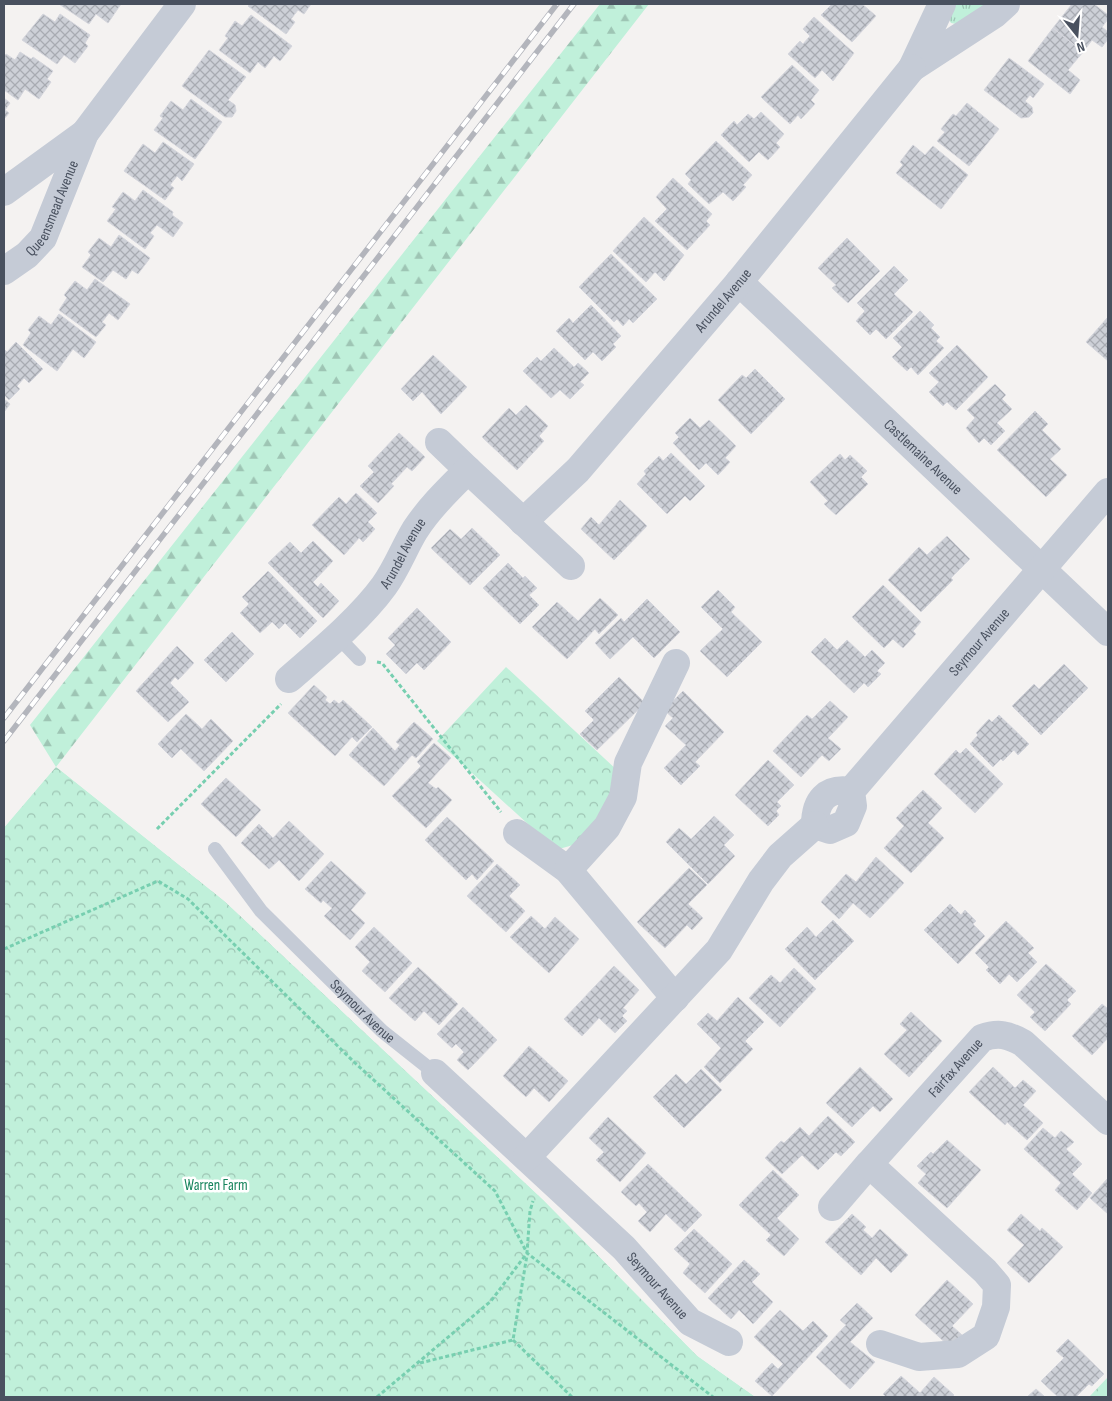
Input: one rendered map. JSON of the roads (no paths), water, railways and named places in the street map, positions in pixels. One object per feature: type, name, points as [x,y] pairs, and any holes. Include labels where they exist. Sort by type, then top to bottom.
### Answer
[{"type":"street","name":"Queensmead Avenue","points":[[4,271],[27,255],[43,238],[85,133],[182,4]]},
{"type":"street","name":"Arundel Avenue","points":[[522,522],[578,470],[738,282],[912,68],[942,4]]},
{"type":"street","name":"Arundel Avenue","points":[[912,68],[995,14],[1006,4]]},
{"type":"street","name":"Queensmead Avenue","points":[[4,192],[85,133]]},
{"type":"street","name":"Castlemaine Avenue","points":[[738,282],[1108,632]]},
{"type":"street","points":[[439,442],[571,566]]},
{"type":"street","name":"Arundel Avenue","points":[[289,679],[337,636],[383,588],[400,562],[415,530],[434,503],[468,470]]},
{"type":"street","name":"Seymour Avenue","points":[[527,1157],[719,950],[761,881],[780,856],[815,825],[830,830],[846,823],[853,806],[851,791],[1108,492]]},
{"type":"street","points":[[568,870],[607,827],[623,797],[628,763],[676,663]]},
{"type":"street","points":[[517,833],[568,870],[675,998]]},
{"type":"street","name":"Fairfax Avenue","points":[[832,1207],[868,1164],[982,1038],[995,1034],[1009,1036],[1023,1043],[1106,1114]]},
{"type":"street","name":"Seymour Avenue","points":[[435,1073],[624,1248],[690,1322],[729,1342]]},
{"type":"street","points":[[868,1164],[985,1271],[997,1285],[996,1308],[986,1336],[958,1354],[920,1357],[880,1344]]},
{"type":"lane","points":[[337,636],[359,659]]},
{"type":"lane","name":"Seymour Avenue","points":[[215,849],[261,911],[382,1031],[435,1073]]},
{"type":"railway","points":[[4,718],[557,4]]},
{"type":"railway","points":[[4,741],[574,4]]},
{"type":"park label","name":"Warren Farm","points":[[216,1185]]}]
